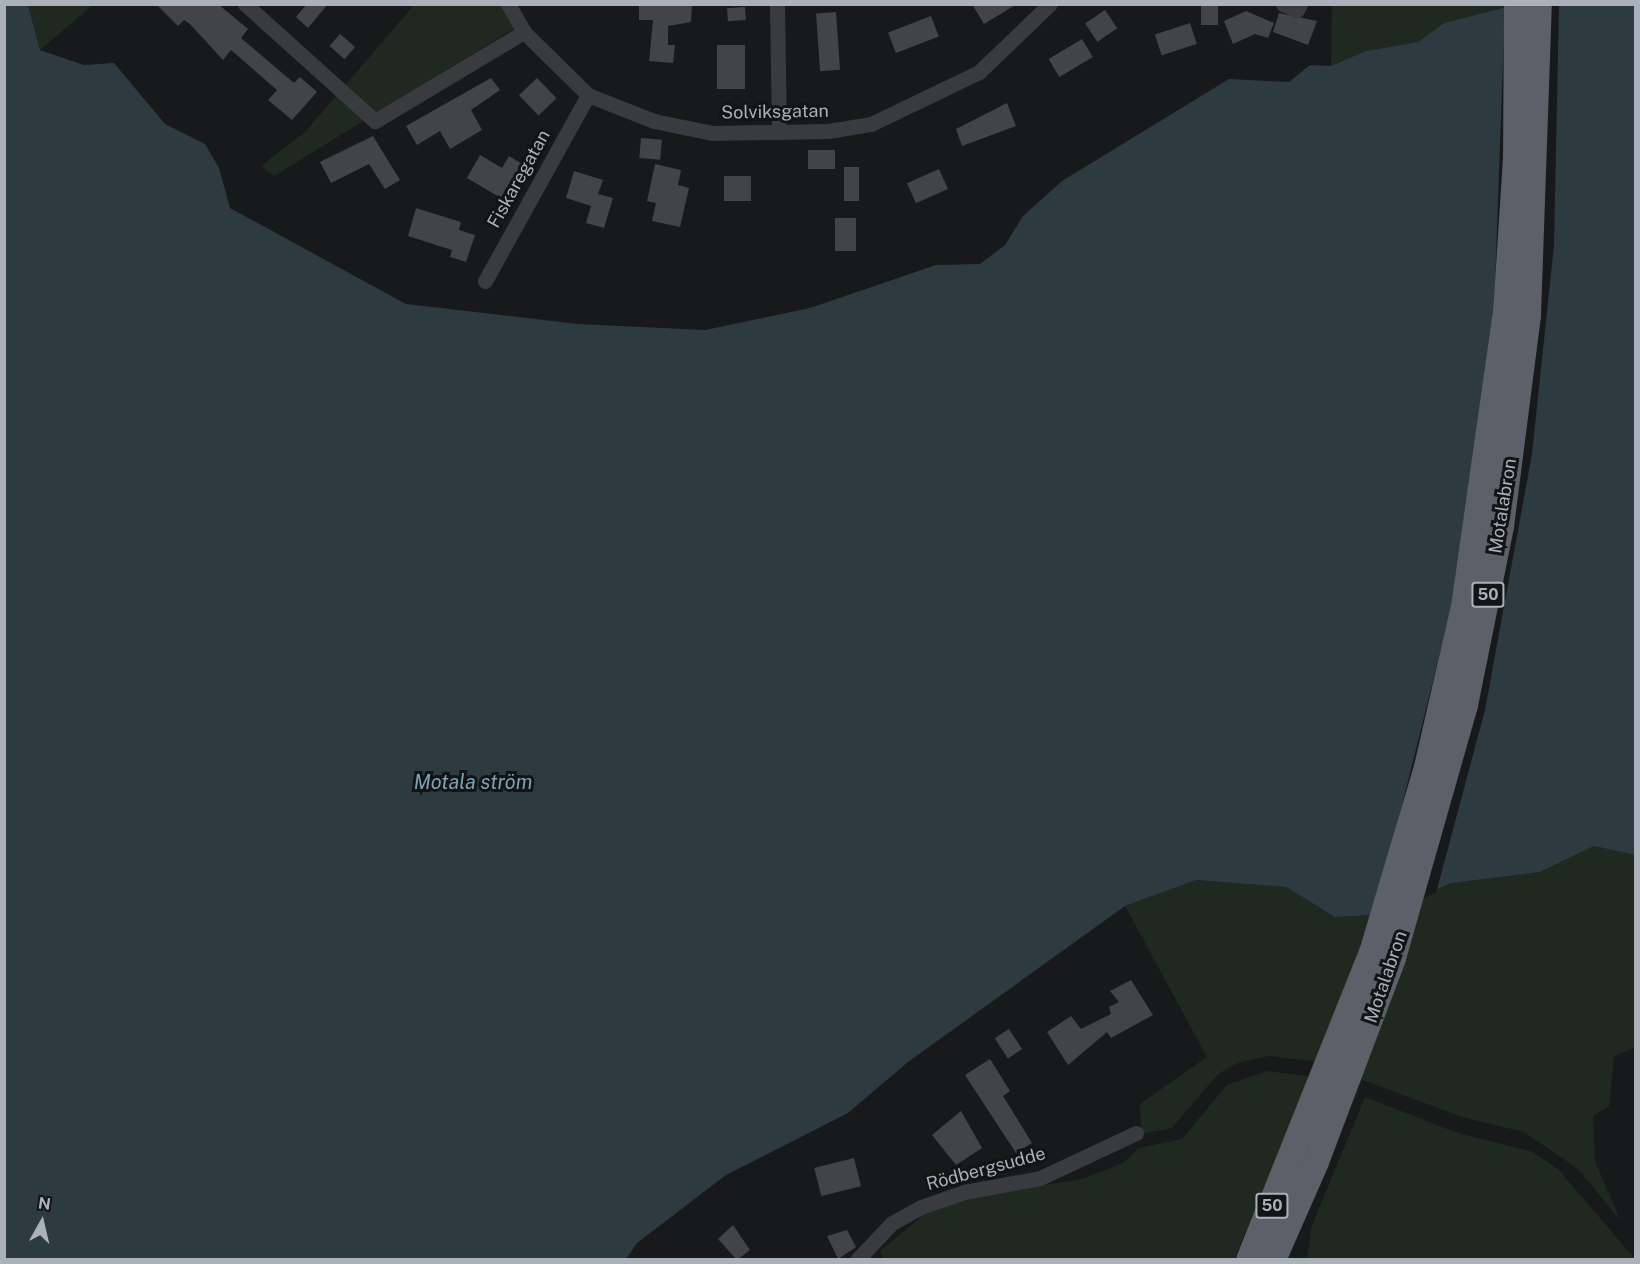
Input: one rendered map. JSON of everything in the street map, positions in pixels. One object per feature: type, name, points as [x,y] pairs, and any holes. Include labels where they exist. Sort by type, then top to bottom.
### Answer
[{"type":"highway","name":"Motalabron","points":[[1306,1158],[1376,943],[1427,767],[1464,607],[1506,313],[1516,158],[1517,4]]},
{"type":"highway","name":"Motalabron","points":[[1306,1158],[1422,866],[1485,611],[1528,315],[1539,4]]},
{"type":"highway","name":"50","points":[[1249,1260],[1306,1158]]},
{"type":"highway","name":"50","points":[[1273,1260],[1306,1158]]},
{"type":"street","points":[[245,4],[375,121],[524,32]]},
{"type":"street","name":"Solviksgatan","points":[[508,4],[524,32],[588,95],[685,130],[779,132],[849,129],[907,110],[996,61],[1050,4]]},
{"type":"street","points":[[777,4],[779,132]]},
{"type":"street","points":[[1283,4],[1297,10],[1300,4]]},
{"type":"street","name":"Fiskaregatan","points":[[485,281],[588,95]]},
{"type":"street","name":"Rödbergsudde","points":[[857,1260],[892,1223],[927,1204],[1040,1178],[1136,1133]]},
{"type":"shaded area","points":[[28,4],[93,5],[40,50]]},
{"type":"shaded area","points":[[414,5],[515,5],[523,23],[274,176],[261,166],[305,132]]},
{"type":"shaded area","points":[[1332,5],[1514,5],[1444,23],[1418,42],[1366,51],[1331,66]]},
{"type":"shaded area","points":[[1594,846],[1635,855],[1635,1047],[1614,1057],[1609,1106],[1593,1116],[1595,1161],[1620,1220],[1578,1169],[1524,1132],[1462,1117],[1312,1061],[1269,1056],[1240,1062],[1218,1074],[1172,1128],[1141,1134],[1140,1104],[1207,1057],[1125,906],[1196,880],[1286,887],[1335,917],[1372,915],[1452,883],[1540,872]]},
{"type":"shaded area","points":[[1267,1071],[1314,1077],[1234,1259],[884,1260],[880,1251],[938,1203],[1082,1179],[1123,1163],[1139,1148],[1182,1139],[1227,1085]]},
{"type":"shaded area","points":[[1365,1097],[1455,1132],[1533,1152],[1559,1170],[1635,1259],[1307,1259],[1311,1228]]},
{"type":"water","name":"Motala ström","points":[[5,5],[28,5],[40,50],[84,65],[114,63],[165,124],[205,144],[219,168],[230,208],[406,304],[578,324],[705,330],[810,308],[936,265],[980,264],[1005,245],[1023,216],[1062,181],[1229,79],[1289,82],[1310,65],[1331,66],[1366,51],[1418,42],[1444,23],[1514,5],[1635,5],[1635,855],[1594,846],[1540,872],[1452,883],[1373,915],[1335,917],[1286,887],[1196,880],[1125,906],[908,1062],[848,1113],[726,1175],[637,1243],[626,1259],[5,1260]]},
{"type":"pier","points":[[1505,5],[1559,5],[1554,245],[1532,454],[1485,710],[1436,893],[1374,917],[1452,605],[1494,312]]},
{"type":"building","points":[[156,4],[218,4],[248,29],[241,38],[294,83],[300,77],[317,92],[292,120],[268,100],[277,90],[231,50],[223,60],[190,24],[184,20],[178,26]]},
{"type":"building","points":[[307,4],[328,4],[308,28],[296,17]]},
{"type":"building","points":[[639,4],[692,4],[691,22],[668,26],[668,45],[675,45],[673,63],[649,61],[653,20],[639,20]]},
{"type":"building","points":[[972,4],[1017,4],[984,24]]},
{"type":"building","points":[[1201,4],[1218,4],[1218,25],[1201,25]]},
{"type":"building","points":[[745,7],[746,20],[728,21],[727,8]]},
{"type":"building","points":[[1105,10],[1117,28],[1097,42],[1085,23]]},
{"type":"building","points":[[1246,11],[1274,23],[1268,38],[1255,34],[1233,44],[1224,21]]},
{"type":"building","points":[[836,12],[840,70],[820,71],[816,13]]},
{"type":"building","points":[[1279,13],[1317,21],[1308,45],[1273,32]]},
{"type":"building","points":[[931,16],[939,37],[896,53],[888,32]]},
{"type":"building","points":[[1190,23],[1197,44],[1162,55],[1155,34]]},
{"type":"building","points":[[340,34],[355,47],[345,59],[330,46]]},
{"type":"building","points":[[1082,39],[1093,57],[1059,77],[1049,59]]},
{"type":"building","points":[[717,45],[745,45],[745,89],[717,89]]},
{"type":"building","points":[[491,78],[500,90],[471,110],[482,130],[450,149],[440,131],[417,145],[406,126]]},
{"type":"building","points":[[537,78],[556,98],[538,116],[519,95]]},
{"type":"building","points":[[1007,103],[1016,126],[962,146],[956,129]]},
{"type":"building","points":[[373,136],[400,180],[385,189],[369,164],[331,183],[320,162]]},
{"type":"building","points":[[641,138],[662,140],[660,160],[639,158]]},
{"type":"building","points":[[808,150],[835,150],[835,169],[808,169]]},
{"type":"building","points":[[480,155],[502,168],[509,156],[522,164],[501,198],[467,178]]},
{"type":"building","points":[[655,164],[681,170],[678,185],[689,188],[680,227],[652,221],[656,203],[647,201]]},
{"type":"building","points":[[844,167],[859,167],[859,201],[844,201]]},
{"type":"building","points":[[939,169],[948,189],[916,203],[907,183]]},
{"type":"building","points":[[574,171],[603,180],[598,194],[613,198],[604,228],[586,223],[591,206],[566,198]]},
{"type":"building","points":[[724,176],[751,176],[751,201],[724,201]]},
{"type":"building","points":[[416,208],[461,222],[459,230],[475,235],[466,262],[450,257],[452,250],[408,236]]},
{"type":"building","points":[[835,218],[856,218],[856,251],[835,251]]},
{"type":"building","points":[[1131,980],[1153,1015],[1111,1038],[1107,1032],[1068,1065],[1047,1032],[1071,1016],[1081,1029],[1111,1014],[1109,1007],[1119,1002],[1110,991]]},
{"type":"building","points":[[1009,1029],[1022,1049],[1008,1058],[995,1038]]},
{"type":"building","points":[[990,1059],[1010,1091],[1003,1096],[1032,1143],[1016,1153],[965,1075]]},
{"type":"building","points":[[961,1111],[982,1148],[956,1165],[932,1135]]},
{"type":"building","points":[[854,1158],[861,1186],[821,1196],[814,1168]]},
{"type":"building","points":[[733,1225],[750,1250],[737,1260],[718,1239]]},
{"type":"building","points":[[847,1230],[856,1247],[838,1259],[827,1236]]}]
